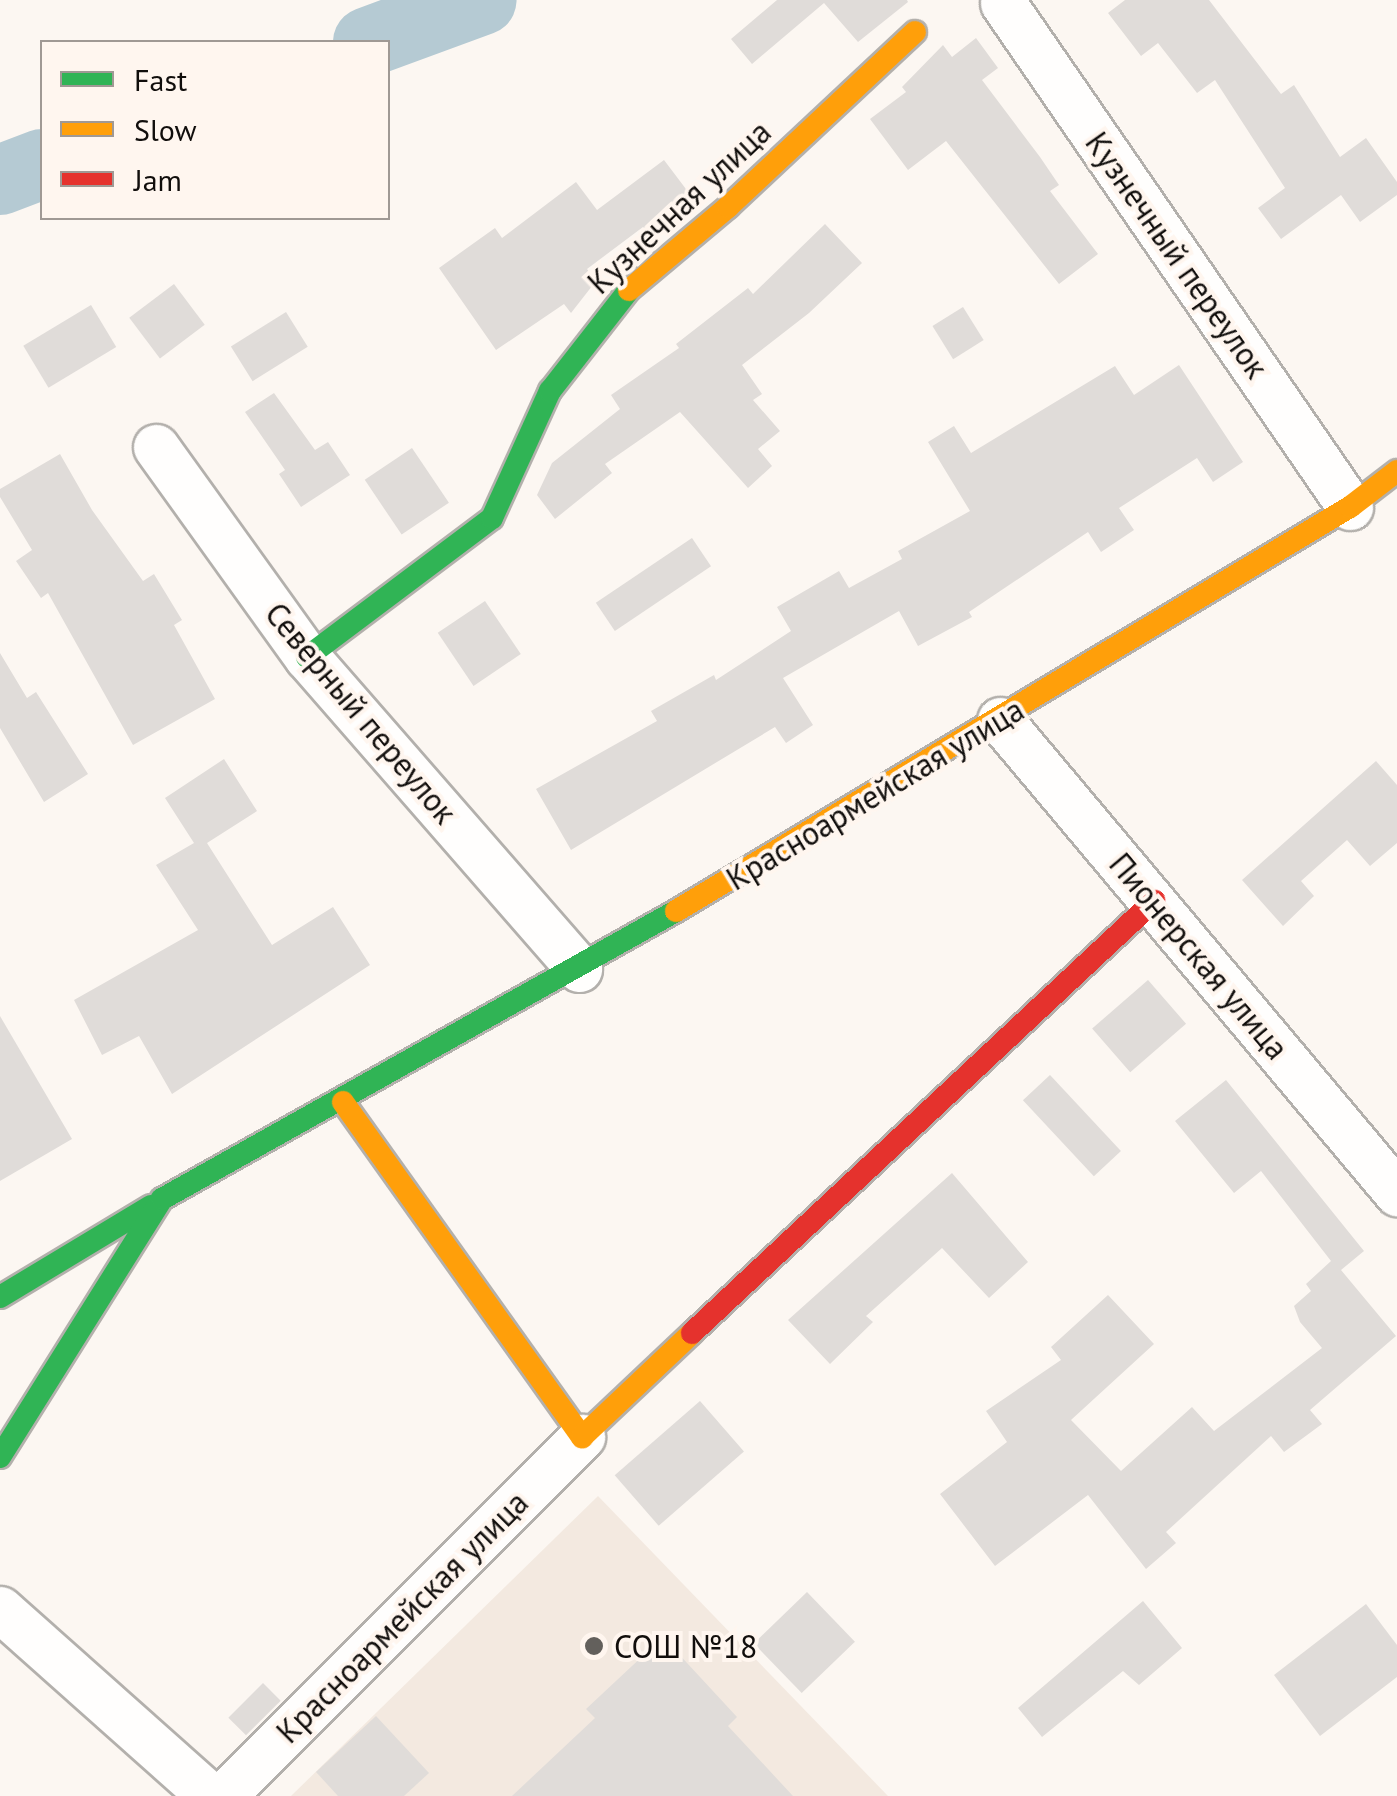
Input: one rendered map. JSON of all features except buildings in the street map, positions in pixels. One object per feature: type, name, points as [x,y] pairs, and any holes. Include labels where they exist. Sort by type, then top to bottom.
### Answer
[{"type":"street","name":"Кузнечный переулок","points":[[1003,2],[1350,507]]},
{"type":"street","name":"Кузнечная улица","points":[[307,657],[492,518],[550,391],[626,292],[728,206],[916,32]]},
{"type":"street","name":"Северный переулок","points":[[156,447],[307,657],[579,969]]},
{"type":"street","name":"Красноармейская улица","points":[[0,1298],[162,1199],[579,969],[1000,720],[1350,507],[1397,470]]},
{"type":"street","name":"Пионерская улица","points":[[1000,720],[1397,1193]]},
{"type":"street","name":"Красноармейская улица","points":[[223,1796],[582,1437],[1154,902]]},
{"type":"street","points":[[343,1102],[582,1437]]},
{"type":"street","name":"Красноармейская улица","points":[[0,1457],[162,1199]]},
{"type":"street","points":[[0,1609],[210,1796]]},
{"type":"shaded area","name":"СОШ №18","points":[[598,1496],[888,1796],[291,1796]]},
{"type":"waterway","points":[[373,40],[482,0]]},
{"type":"waterway","points":[[0,180],[40,165]]},
{"type":"traffic: fast","points":[[307,657],[492,518],[550,391],[629,290]]},
{"type":"traffic: fast","points":[[0,1457],[162,1199],[676,911]]},
{"type":"traffic: fast","points":[[0,1297],[151,1206]]},
{"type":"traffic: slow","points":[[629,290],[728,207],[915,32]]},
{"type":"traffic: slow","points":[[676,911],[1350,507],[1397,471]]},
{"type":"traffic: slow","points":[[343,1102],[582,1437],[692,1333]]},
{"type":"traffic: jam","points":[[692,1333],[1154,901]]},
{"type":"place","name":"СОШ №18","points":[[594,1646]]}]
